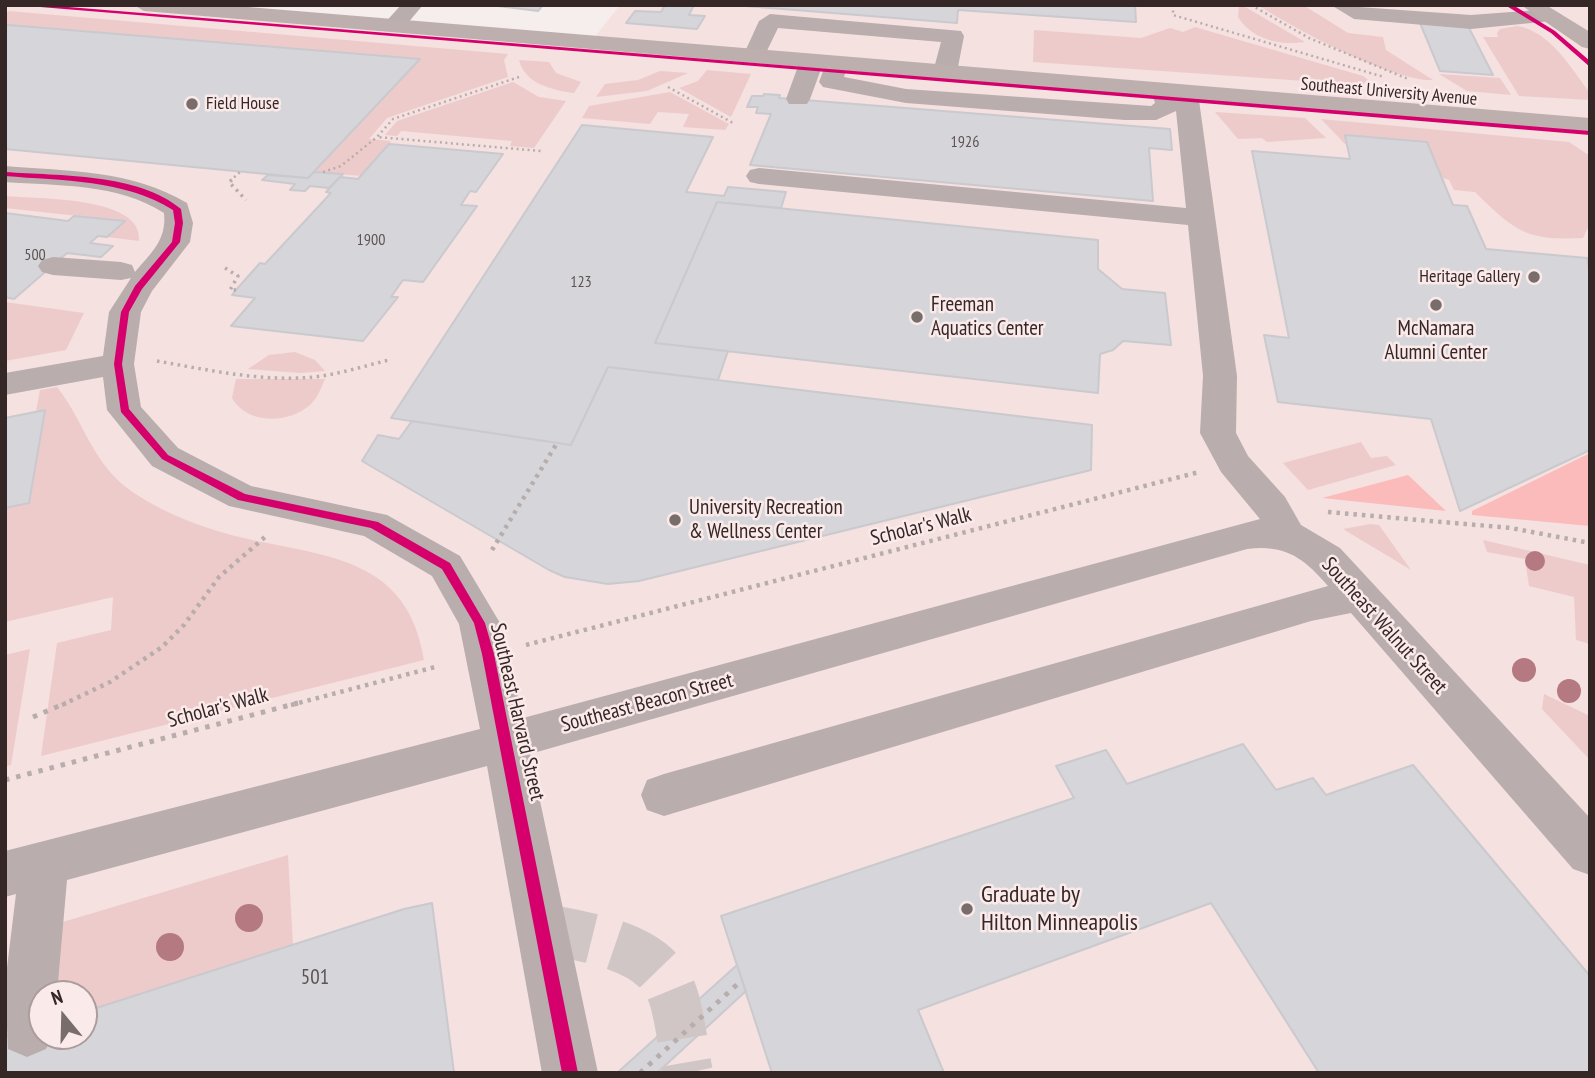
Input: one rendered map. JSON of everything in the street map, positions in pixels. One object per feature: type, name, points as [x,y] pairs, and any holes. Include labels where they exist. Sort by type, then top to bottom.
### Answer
[{"type":"main road","points":[[1531,5],[1551,15],[1590,42]]},
{"type":"main road","name":"Southeast University Avenue","points":[[153,6],[754,57],[825,77],[945,72],[1590,126]]},
{"type":"main road","points":[[1175,91],[1323,94],[1590,111]]},
{"type":"street","points":[[393,26],[413,5]]},
{"type":"street","points":[[1341,5],[1354,13],[1471,22],[1551,15]]},
{"type":"street","points":[[1465,5],[1504,18]]},
{"type":"street","points":[[754,57],[771,21],[953,36],[945,72]]},
{"type":"street","points":[[797,99],[825,77],[906,96],[1125,113],[1156,113],[1168,105],[1175,91]]},
{"type":"street","points":[[1175,91],[1202,218],[1220,376],[1218,433],[1234,463],[1272,506],[1287,535]]},
{"type":"street","name":"Southeast Harvard Street","points":[[5,174],[139,190],[164,199],[177,209],[179,223],[176,242],[138,288],[125,312],[135,362],[124,410],[165,457],[242,497],[374,525],[446,566],[479,623],[505,740],[570,1073]]},
{"type":"street","points":[[759,176],[1202,218]]},
{"type":"street","points":[[53,266],[121,271]]},
{"type":"street","points":[[5,384],[135,362]]},
{"type":"street","name":"Southeast Beacon Street","points":[[24,869],[566,726],[1247,535],[1269,532],[1287,535]]},
{"type":"street","name":"Southeast Walnut Street","points":[[1287,535],[1326,558],[1590,853]]},
{"type":"street","points":[[664,795],[1311,605],[1358,596]]},
{"type":"street","points":[[24,869],[27,1030]]},
{"type":"path","points":[[1173,5],[1173,15],[1406,82]]},
{"type":"path","points":[[1251,5],[1289,29],[1412,81]]},
{"type":"path","points":[[323,173],[341,166],[377,137],[393,120],[519,77]]},
{"type":"path","points":[[668,87],[733,123]]},
{"type":"path","points":[[377,137],[541,151]]},
{"type":"path","points":[[240,172],[229,182],[246,200]]},
{"type":"path","points":[[225,268],[238,276],[230,290],[236,290]]},
{"type":"path","points":[[135,362],[236,375],[297,377],[335,374],[389,360]]},
{"type":"path","points":[[492,550],[557,443]]},
{"type":"path","points":[[1328,512],[1511,528],[1590,543]]},
{"type":"path","points":[[33,717],[108,686],[153,654],[181,629],[201,603],[211,584],[266,536]]},
{"type":"path","points":[[640,1073],[742,979]]},
{"type":"shaded area","points":[[5,5],[144,5],[590,43],[620,5],[1590,5],[1590,1073],[5,1073]]},
{"type":"shaded area","points":[[1239,5],[1305,42],[1276,42],[1258,36],[1238,17]]},
{"type":"shaded area","points":[[1258,5],[1303,5],[1348,33],[1383,37],[1386,50],[1433,80],[1415,78],[1369,63],[1294,27]]},
{"type":"shaded area","points":[[9,11],[508,54],[504,60],[508,77],[387,118],[369,139],[391,141],[362,176],[314,172],[420,59],[5,27],[5,14]]},
{"type":"shaded area","points":[[1517,26],[1540,35],[1559,52],[1590,93],[1590,100],[1519,96],[1483,37],[1498,37],[1500,29]]},
{"type":"shaded area","points":[[1195,27],[1363,76],[1368,80],[1362,85],[1033,62],[1034,30],[1141,38],[1170,28],[1183,32]]},
{"type":"shaded area","points":[[519,60],[549,62],[556,73],[581,82],[574,93],[549,88],[527,75]]},
{"type":"shaded area","points":[[707,70],[751,74],[731,117],[679,88],[698,81]]},
{"type":"shaded area","points":[[660,71],[688,73],[647,91],[596,97],[605,84],[638,80]]},
{"type":"shaded area","points":[[1439,74],[1500,78],[1511,95],[1467,91]]},
{"type":"shaded area","points":[[513,82],[539,97],[566,101],[534,148],[510,146],[512,141],[401,131],[397,136],[385,135],[397,121]]},
{"type":"shaded area","points":[[670,92],[729,124],[725,130],[683,127],[689,114],[658,112],[650,124],[582,118],[589,106]]},
{"type":"shaded area","points":[[1215,112],[1305,118],[1326,138],[1267,142],[1262,138],[1238,139]]},
{"type":"shaded area","points":[[1321,119],[1569,142],[1590,156],[1590,223],[1583,238],[1547,238],[1522,231],[1475,192],[1454,190],[1449,180],[1347,146]]},
{"type":"shaded area","points":[[5,196],[63,200],[107,208],[125,215],[136,226],[139,241],[107,237],[124,221],[5,208]]},
{"type":"shaded area","points":[[5,302],[84,313],[66,350],[5,361]]},
{"type":"shaded area","points":[[295,352],[315,360],[325,371],[300,373],[248,369],[269,355]]},
{"type":"shaded area","points":[[236,379],[325,379],[316,398],[302,411],[269,419],[248,413],[239,407],[232,398]]},
{"type":"shaded area","points":[[57,387],[108,470],[134,493],[161,509],[204,527],[308,551],[361,568],[383,582],[401,601],[415,627],[424,660],[41,756],[57,643],[111,630],[113,597],[5,622],[5,508],[29,503],[45,410],[36,411],[40,390]]},
{"type":"shaded area","points":[[1361,442],[1371,458],[1387,456],[1396,465],[1308,490],[1283,463]]},
{"type":"shaded area","points":[[1590,453],[1590,526],[1472,515],[1472,511]]},
{"type":"shaded area","points":[[1408,475],[1446,511],[1322,498]]},
{"type":"shaded area","points":[[1379,525],[1411,570],[1343,529]]},
{"type":"shaded area","points":[[1483,540],[1590,565],[1590,644],[1576,640],[1574,597],[1529,586],[1525,559],[1487,552]]},
{"type":"shaded area","points":[[30,649],[11,765],[5,767],[5,655]]},
{"type":"shaded area","points":[[1544,694],[1590,716],[1590,760],[1542,709]]},
{"type":"shaded area","points":[[288,855],[293,945],[98,1008],[98,980],[50,980],[56,924]]},
{"type":"building","points":[[490,5],[543,5],[538,11]]},
{"type":"building","points":[[665,5],[694,5],[689,15],[705,16],[697,29],[626,23],[635,11],[661,12]]},
{"type":"building","points":[[733,5],[1135,5],[1136,22],[958,10],[957,23]]},
{"type":"building","points":[[1420,23],[1468,26],[1493,75],[1440,71]]},
{"type":"building","name":"Field House","points":[[8,25],[420,59],[308,178],[5,149],[5,27]]},
{"type":"building","points":[[780,95],[779,98],[1170,129],[1172,150],[1149,148],[1153,201],[750,165],[771,114],[756,113],[758,107],[747,107],[752,96]]},
{"type":"building","points":[[582,125],[713,137],[686,192],[724,196],[728,187],[786,192],[781,208],[717,202],[655,343],[728,351],[718,380],[608,367],[571,445],[391,418]]},
{"type":"building","name":"McNamara Alumni Center","points":[[1345,135],[1427,142],[1453,205],[1467,206],[1486,249],[1587,258],[1590,274],[1590,450],[1460,511],[1431,419],[1278,402],[1264,335],[1289,338],[1252,151],[1350,159]]},
{"type":"building","points":[[389,144],[503,154],[476,192],[470,191],[461,205],[477,206],[423,282],[403,280],[391,297],[398,297],[363,341],[231,326],[255,298],[232,295],[236,290],[260,263],[265,264],[331,193],[326,192],[340,177],[358,179]]},
{"type":"building","points":[[314,172],[343,174],[329,188],[310,186],[305,191],[290,190],[295,184],[262,180],[268,175],[308,178]]},
{"type":"building","name":"Freeman Aquatics Center","points":[[717,202],[1098,240],[1098,269],[1122,289],[1165,293],[1171,345],[1123,341],[1113,350],[1100,354],[1098,393],[655,343]]},
{"type":"building","points":[[5,213],[68,221],[74,216],[125,221],[107,237],[98,236],[90,243],[113,246],[101,257],[67,253],[14,299],[5,297]]},
{"type":"building","name":"University Recreation & Wellness Center","points":[[608,367],[1092,425],[1091,470],[639,581],[608,584],[565,577],[549,570],[362,461],[378,435],[399,439],[412,421],[571,445]]},
{"type":"building","points":[[45,410],[29,503],[5,508],[5,418]]},
{"type":"building","name":"Graduate by Hilton Minneapolis","points":[[1243,744],[1276,790],[1313,778],[1326,795],[1413,765],[1590,976],[1590,1073],[1319,1073],[1211,903],[918,1010],[944,1073],[772,1073],[721,916],[1074,798],[1056,766],[1106,750],[1127,784]]},
{"type":"building","points":[[432,903],[454,1073],[5,1073],[5,1037],[28,1030],[28,1050],[98,1050],[98,1007],[404,909]]},
{"type":"building","points":[[737,965],[746,991],[657,1073],[617,1073]]},
{"type":"tunnel","points":[[543,928],[609,943],[626,949],[654,967],[665,979],[674,999],[688,1073]]},
{"type":"cycle path","points":[[19,5],[1590,133]]},
{"type":"cycle path","points":[[1508,5],[1553,32],[1590,65]]},
{"type":"cycle path","points":[[5,174],[118,185],[160,198],[177,209],[179,223],[176,242],[138,288],[125,312],[118,364],[124,410],[165,457],[242,497],[374,525],[446,566],[479,623],[488,654],[570,1073]]},
{"type":"place","name":"Field House","points":[[192,104]]},
{"type":"place","name":"Heritage Gallery","points":[[1534,277]]},
{"type":"place","name":"McNamara Alumni Center","points":[[1436,305]]},
{"type":"place","name":"Freeman Aquatics Center","points":[[917,317]]},
{"type":"place","name":"University Recreation & Wellness Center","points":[[675,520]]},
{"type":"place","name":"Graduate by Hilton Minneapolis","points":[[967,909]]}]
